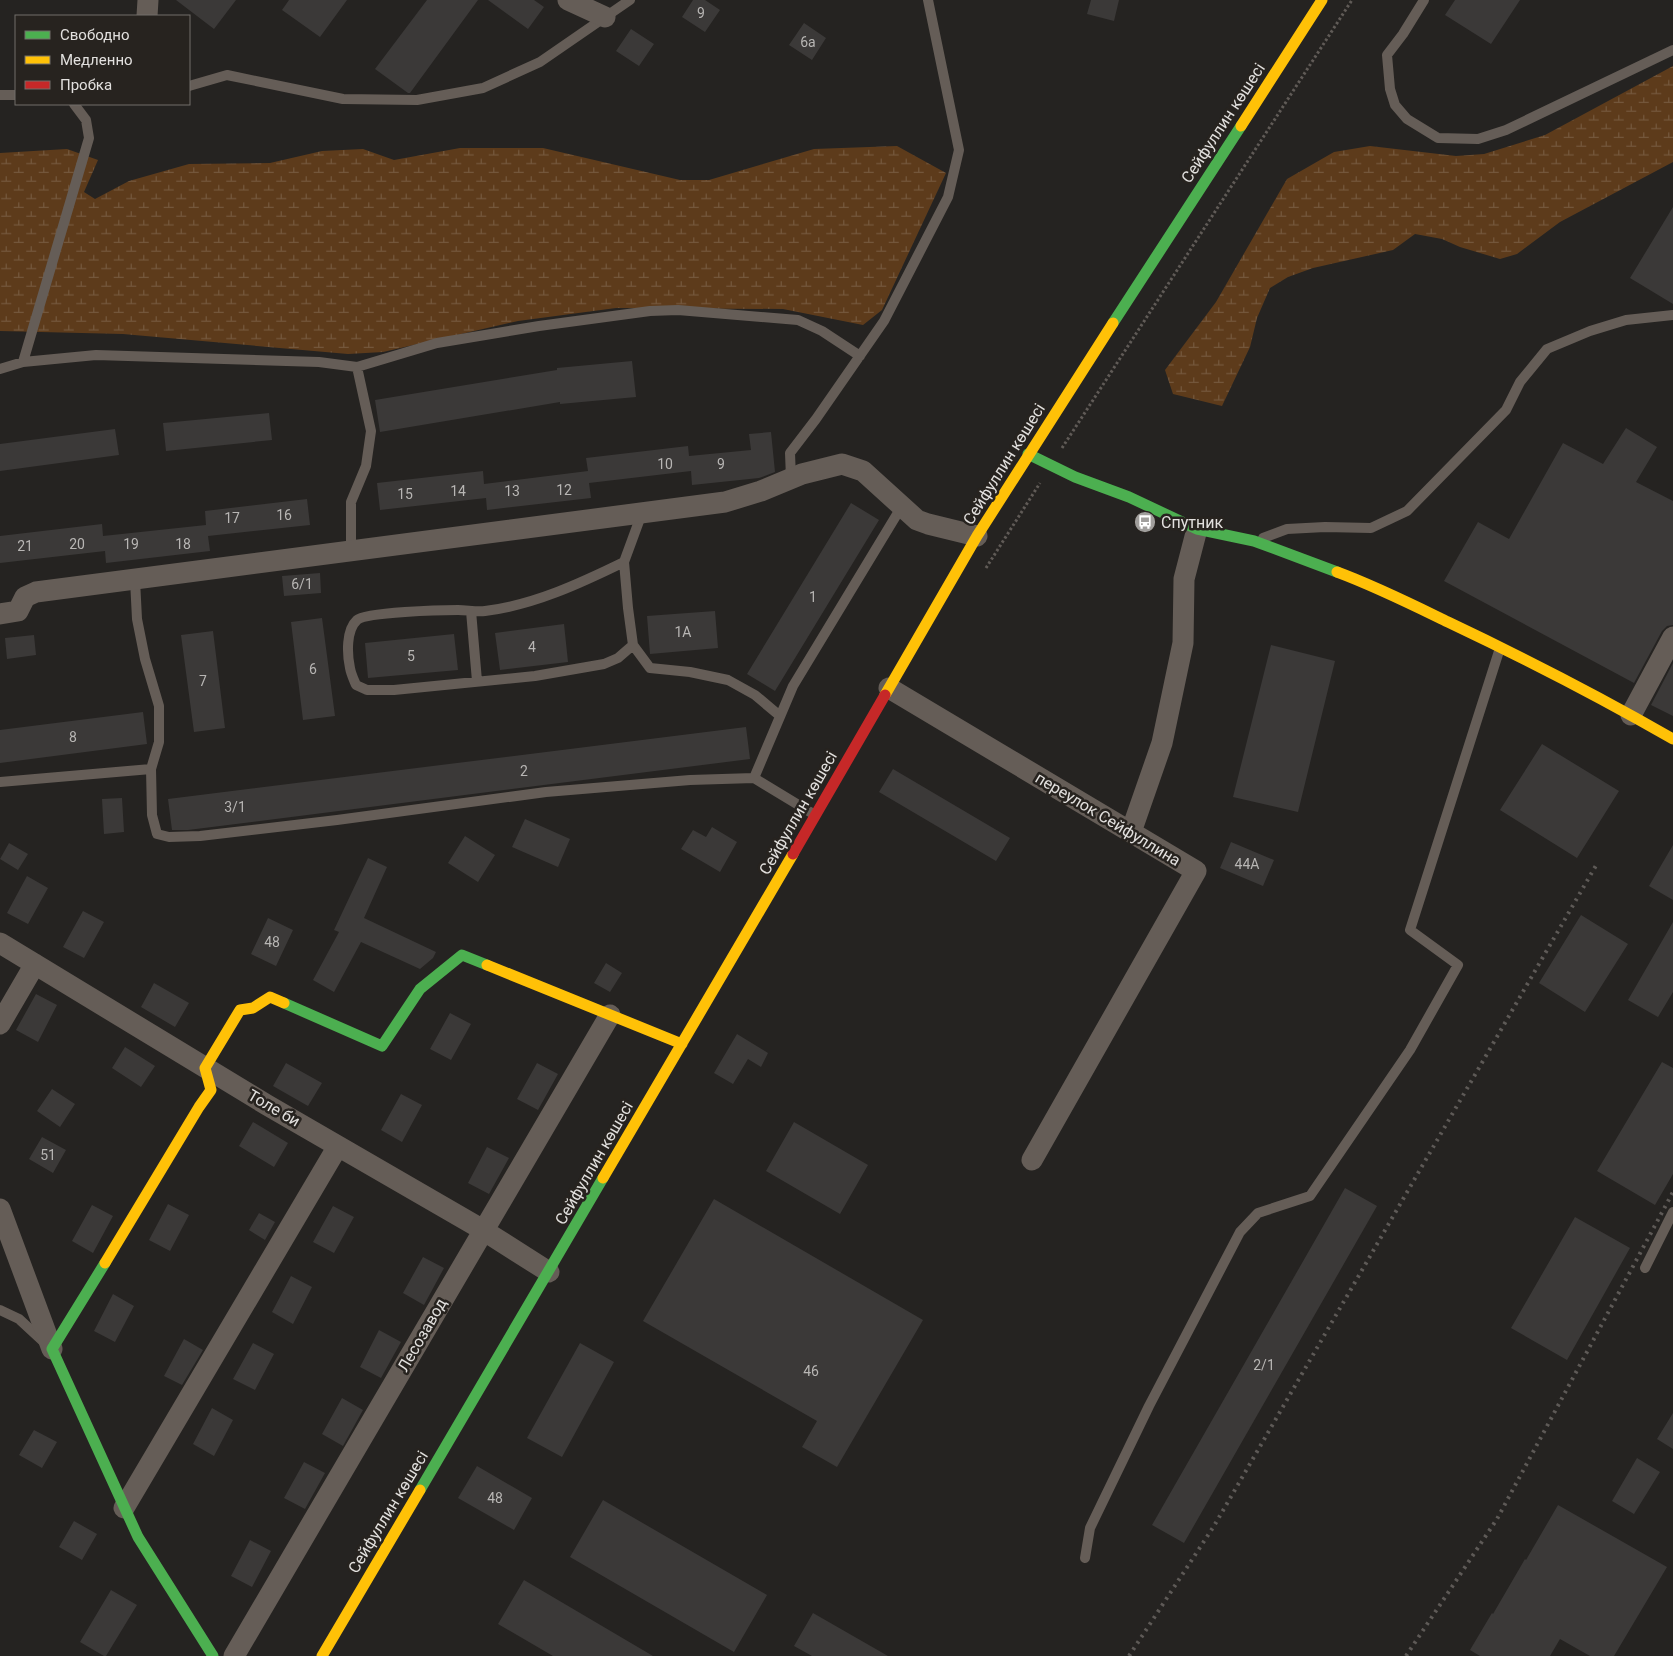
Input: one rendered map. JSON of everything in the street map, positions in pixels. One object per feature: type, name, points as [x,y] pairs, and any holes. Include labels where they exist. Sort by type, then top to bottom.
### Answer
[{"type":"street","points":[[147,15],[148,0]]},
{"type":"street","points":[[568,0],[606,17]]},
{"type":"street","name":"Сейфуллин көшесі","points":[[322,1656],[549,1272],[977,536],[1322,0]]},
{"type":"street","points":[[1028,454],[1075,477],[1129,497],[1197,529],[1254,542],[1366,583],[1501,647],[1673,739]]},
{"type":"street","points":[[0,614],[18,612],[25,597],[36,592],[725,502],[761,491],[791,478],[842,464],[862,471],[917,520],[977,536]]},
{"type":"street","points":[[1131,832],[1164,734],[1183,643],[1184,579],[1197,529]]},
{"type":"street","points":[[1631,715],[1673,637]]},
{"type":"street","name":"переулок Сейфуллина","points":[[890,688],[1196,871],[1032,1160]]},
{"type":"street","name":"Толе би","points":[[0,943],[205,1068],[483,1230],[549,1272]]},
{"type":"street","points":[[52,1350],[211,1090],[205,1068],[240,1010],[253,1008],[270,997],[382,1046],[420,989],[462,955],[682,1044]]},
{"type":"street","points":[[0,1024],[35,964]]},
{"type":"street","name":"Лесозавод","points":[[234,1656],[610,1015]]},
{"type":"street","points":[[124,1508],[338,1146]]},
{"type":"street","points":[[1,1214],[52,1350],[124,1508],[138,1537],[213,1656]]},
{"type":"lane","points":[[190,86],[227,75],[343,99],[417,100],[483,88],[540,62],[630,0]]},
{"type":"lane","points":[[791,478],[790,453],[884,321],[948,197],[959,150],[928,0]]},
{"type":"lane","points":[[1424,0],[1403,34],[1387,55],[1388,71],[1390,89],[1395,105],[1407,119],[1438,138],[1478,139],[1506,130],[1673,50]]},
{"type":"lane","points":[[0,95],[15,95]]},
{"type":"lane","points":[[23,362],[89,138],[86,120],[75,105]]},
{"type":"lane","points":[[0,369],[23,362],[96,356],[152,356],[319,362],[357,367],[437,343],[539,326],[650,311],[678,310],[798,320],[822,331],[860,356]]},
{"type":"lane","points":[[1254,542],[1287,529],[1325,527],[1371,528],[1407,511],[1506,410],[1520,382],[1547,349],[1590,331],[1626,320],[1673,315]]},
{"type":"lane","points":[[351,550],[351,502],[366,466],[371,432],[357,367]]},
{"type":"lane","points":[[754,778],[793,686],[902,506]]},
{"type":"lane","points":[[643,512],[624,562],[633,645],[650,668],[690,672],[728,680],[755,695],[780,716]]},
{"type":"lane","points":[[624,562],[573,587],[512,606],[484,611],[382,614],[358,619],[350,628],[350,668],[356,685],[367,690],[394,690],[535,676],[604,664],[618,658],[633,645]]},
{"type":"lane","points":[[135,580],[137,619],[145,659],[159,706],[159,742],[151,769],[152,815],[158,834],[169,837],[200,836],[546,792],[690,780],[754,778],[815,815]]},
{"type":"lane","points":[[471,610],[477,681]]},
{"type":"lane","points":[[1085,1558],[1090,1528],[1149,1406],[1240,1232],[1258,1214],[1310,1196],[1410,1050],[1458,965],[1410,930],[1501,647]]},
{"type":"lane","points":[[0,782],[151,769]]},
{"type":"lane","points":[[1645,1268],[1673,1212]]},
{"type":"lane","points":[[0,1310],[19,1319],[52,1350]]},
{"type":"path","points":[[983,573],[1352,0]]},
{"type":"green space","points":[[1673,66],[1673,162],[1560,222],[1517,254],[1500,259],[1460,247],[1442,239],[1415,234],[1393,250],[1313,268],[1288,277],[1270,288],[1257,318],[1250,347],[1222,406],[1173,394],[1165,370],[1216,302],[1287,179],[1334,152],[1370,146],[1456,156],[1484,154],[1545,135]]},
{"type":"green space","points":[[897,146],[946,173],[882,310],[863,325],[783,309],[616,308],[518,321],[383,352],[348,354],[123,334],[0,331],[0,153],[67,149],[98,160],[84,192],[95,199],[129,181],[189,164],[270,163],[322,151],[363,149],[394,160],[460,148],[543,148],[680,180],[709,180],[814,149]]},
{"type":"building","points":[[176,0],[236,0],[214,29]]},
{"type":"building","points":[[289,0],[347,0],[320,37],[282,10]]},
{"type":"building","points":[[427,0],[478,0],[410,93],[408,93],[375,69]]},
{"type":"building","points":[[488,0],[534,0],[544,7],[528,29]]},
{"type":"building","points":[[693,0],[705,0],[720,10],[705,32],[682,17]]},
{"type":"building","points":[[1091,0],[1119,0],[1114,21],[1087,14]]},
{"type":"building","points":[[1455,0],[1520,0],[1491,44],[1445,15]]},
{"type":"building","points":[[804,23],[826,38],[812,60],[789,45]]},
{"type":"building","points":[[631,29],[654,44],[639,66],[616,51]]},
{"type":"building","points":[[1673,207],[1673,304],[1630,278]]},
{"type":"building","points":[[632,361],[636,397],[560,404],[560,402],[380,432],[375,400],[557,370],[557,368]]},
{"type":"building","points":[[269,413],[272,440],[166,451],[163,423]]},
{"type":"building","points":[[1626,428],[1657,447],[1636,482],[1673,501],[1673,625],[1667,626],[1662,631],[1634,683],[1444,581],[1478,522],[1509,539],[1563,443],[1603,464]]},
{"type":"building","points":[[115,429],[119,455],[0,471],[0,444]]},
{"type":"building","points":[[771,432],[775,472],[759,478],[692,485],[691,471],[589,483],[591,498],[487,510],[486,498],[380,510],[377,483],[483,471],[484,484],[588,471],[586,458],[688,446],[689,456],[751,450],[749,434]]},
{"type":"building","points":[[307,499],[310,525],[208,536],[210,551],[106,563],[105,551],[0,563],[0,536],[102,524],[103,536],[206,525],[205,511]]},
{"type":"building","points":[[851,503],[879,520],[775,691],[747,674]]},
{"type":"building","points":[[320,573],[321,593],[284,596],[282,576]]},
{"type":"building","points":[[715,611],[718,648],[650,654],[647,616]]},
{"type":"building","points":[[322,618],[335,716],[303,720],[291,622]]},
{"type":"building","points":[[564,624],[568,662],[500,670],[495,633]]},
{"type":"building","points":[[213,631],[225,728],[194,732],[181,635]]},
{"type":"building","points":[[454,634],[458,670],[368,678],[365,643]]},
{"type":"building","points":[[34,635],[36,655],[7,659],[5,638]]},
{"type":"building","points":[[1271,645],[1335,661],[1298,812],[1233,797]]},
{"type":"building","points":[[1673,663],[1673,716],[1651,705]]},
{"type":"building","points":[[143,712],[147,744],[0,763],[0,730]]},
{"type":"building","points":[[746,727],[750,759],[188,830],[172,830],[168,799]]},
{"type":"building","points":[[1542,744],[1619,791],[1577,858],[1500,810]]},
{"type":"building","points":[[893,769],[1010,838],[996,861],[879,792]]},
{"type":"building","points":[[122,798],[124,832],[104,834],[102,799]]},
{"type":"building","points":[[525,819],[570,839],[558,867],[512,847]]},
{"type":"building","points":[[712,827],[737,842],[720,872],[681,849],[693,830],[706,837]]},
{"type":"building","points":[[465,836],[495,855],[478,882],[448,863]]},
{"type":"building","points":[[1231,842],[1274,860],[1263,886],[1220,868]]},
{"type":"building","points":[[9,843],[28,854],[18,870],[0,859]]},
{"type":"building","points":[[1673,845],[1673,900],[1649,886]]},
{"type":"building","points":[[368,858],[387,867],[364,918],[436,952],[433,958],[420,969],[361,942],[334,992],[313,980],[339,932],[334,930]]},
{"type":"building","points":[[27,876],[48,888],[28,924],[7,913]]},
{"type":"building","points":[[83,911],[104,922],[84,958],[63,947]]},
{"type":"building","points":[[1581,915],[1628,944],[1585,1012],[1539,983]]},
{"type":"building","points":[[268,918],[293,930],[276,966],[251,954]]},
{"type":"building","points":[[1673,922],[1673,992],[1658,1017],[1628,1000]]},
{"type":"building","points":[[606,963],[622,973],[610,992],[594,983]]},
{"type":"building","points":[[154,983],[189,1003],[175,1027],[141,1007]]},
{"type":"building","points":[[36,994],[57,1005],[38,1042],[16,1030]]},
{"type":"building","points":[[450,1013],[471,1024],[451,1060],[430,1049]]},
{"type":"building","points":[[737,1034],[768,1053],[761,1067],[748,1059],[733,1084],[714,1073]]},
{"type":"building","points":[[125,1047],[155,1066],[141,1087],[112,1068]]},
{"type":"building","points":[[1662,1062],[1673,1068],[1673,1174],[1655,1205],[1597,1171]]},
{"type":"building","points":[[286,1063],[322,1083],[308,1106],[273,1086]]},
{"type":"building","points":[[537,1063],[558,1074],[538,1110],[517,1099]]},
{"type":"building","points":[[52,1089],[75,1104],[60,1127],[37,1111]]},
{"type":"building","points":[[401,1094],[422,1105],[402,1142],[381,1130]]},
{"type":"building","points":[[253,1122],[288,1143],[274,1167],[239,1146]]},
{"type":"building","points":[[794,1122],[868,1165],[840,1214],[766,1171]]},
{"type":"building","points":[[42,1137],[66,1150],[53,1173],[29,1159]]},
{"type":"building","points":[[487,1147],[509,1158],[489,1194],[468,1183]]},
{"type":"building","points":[[1345,1188],[1377,1206],[1184,1543],[1152,1525]]},
{"type":"building","points":[[714,1199],[923,1320],[837,1467],[802,1447],[817,1421],[643,1321]]},
{"type":"building","points":[[168,1204],[189,1215],[170,1251],[149,1240]]},
{"type":"building","points":[[92,1205],[113,1216],[93,1253],[72,1241]]},
{"type":"building","points":[[333,1206],[354,1217],[334,1253],[313,1242]]},
{"type":"building","points":[[259,1213],[275,1222],[265,1240],[249,1230]]},
{"type":"building","points":[[1575,1217],[1630,1248],[1567,1360],[1511,1328]]},
{"type":"building","points":[[423,1257],[444,1268],[424,1305],[403,1293]]},
{"type":"building","points":[[291,1276],[312,1287],[293,1324],[272,1312]]},
{"type":"building","points":[[113,1294],[134,1306],[115,1342],[94,1331]]},
{"type":"building","points":[[379,1330],[401,1342],[381,1378],[360,1367]]},
{"type":"building","points":[[184,1339],[203,1350],[182,1385],[164,1376]]},
{"type":"building","points":[[253,1343],[274,1354],[255,1390],[233,1379]]},
{"type":"building","points":[[580,1343],[614,1362],[562,1457],[527,1438]]},
{"type":"building","points":[[342,1398],[363,1410],[343,1446],[322,1434]]},
{"type":"building","points":[[212,1408],[233,1420],[214,1456],[193,1444]]},
{"type":"building","points":[[1673,1413],[1673,1449],[1657,1439]]},
{"type":"building","points":[[34,1430],[57,1442],[42,1468],[19,1455]]},
{"type":"building","points":[[1637,1458],[1660,1472],[1634,1514],[1612,1501]]},
{"type":"building","points":[[304,1462],[325,1473],[305,1509],[284,1498]]},
{"type":"building","points":[[477,1466],[532,1498],[514,1530],[458,1498]]},
{"type":"building","points":[[603,1500],[767,1595],[734,1652],[570,1557]]},
{"type":"building","points":[[1558,1505],[1667,1567],[1614,1656],[1590,1656],[1560,1639],[1550,1656],[1480,1656],[1470,1650]]},
{"type":"building","points":[[74,1521],[97,1534],[82,1560],[59,1547]]},
{"type":"building","points":[[250,1540],[271,1551],[252,1587],[231,1576]]},
{"type":"building","points":[[524,1580],[653,1656],[553,1656],[498,1624]]},
{"type":"building","points":[[111,1590],[137,1605],[106,1656],[104,1656],[80,1642]]},
{"type":"building","points":[[813,1613],[888,1656],[812,1656],[794,1646]]},
{"type":"railway","points":[[1129,1656],[1214,1526],[1598,862]]},
{"type":"railway","points":[[1406,1656],[1497,1519],[1673,1192]]},
{"type":"traffic: fast","points":[[1113,323],[1241,126]]},
{"type":"traffic: fast","points":[[1028,454],[1075,477],[1129,497],[1197,529],[1254,541],[1337,572]]},
{"type":"traffic: fast","points":[[284,1003],[382,1046],[420,989],[462,955],[487,965]]},
{"type":"traffic: fast","points":[[420,1490],[603,1178]]},
{"type":"traffic: fast","points":[[105,1263],[52,1349],[138,1537],[213,1656]]},
{"type":"traffic: slow","points":[[1241,126],[1322,0]]},
{"type":"traffic: slow","points":[[885,695],[977,536],[1113,323]]},
{"type":"traffic: slow","points":[[1337,572],[1365,583],[1505,650],[1590,693],[1673,739]]},
{"type":"traffic: slow","points":[[603,1178],[793,854]]},
{"type":"traffic: slow","points":[[487,965],[682,1044]]},
{"type":"traffic: slow","points":[[105,1263],[211,1090],[205,1068],[240,1010],[253,1008],[270,997],[284,1003]]},
{"type":"traffic: slow","points":[[322,1656],[420,1490]]},
{"type":"traffic: jam","points":[[793,854],[885,695]]},
{"type":"place","name":"Спутник","points":[[1145,522]]}]
